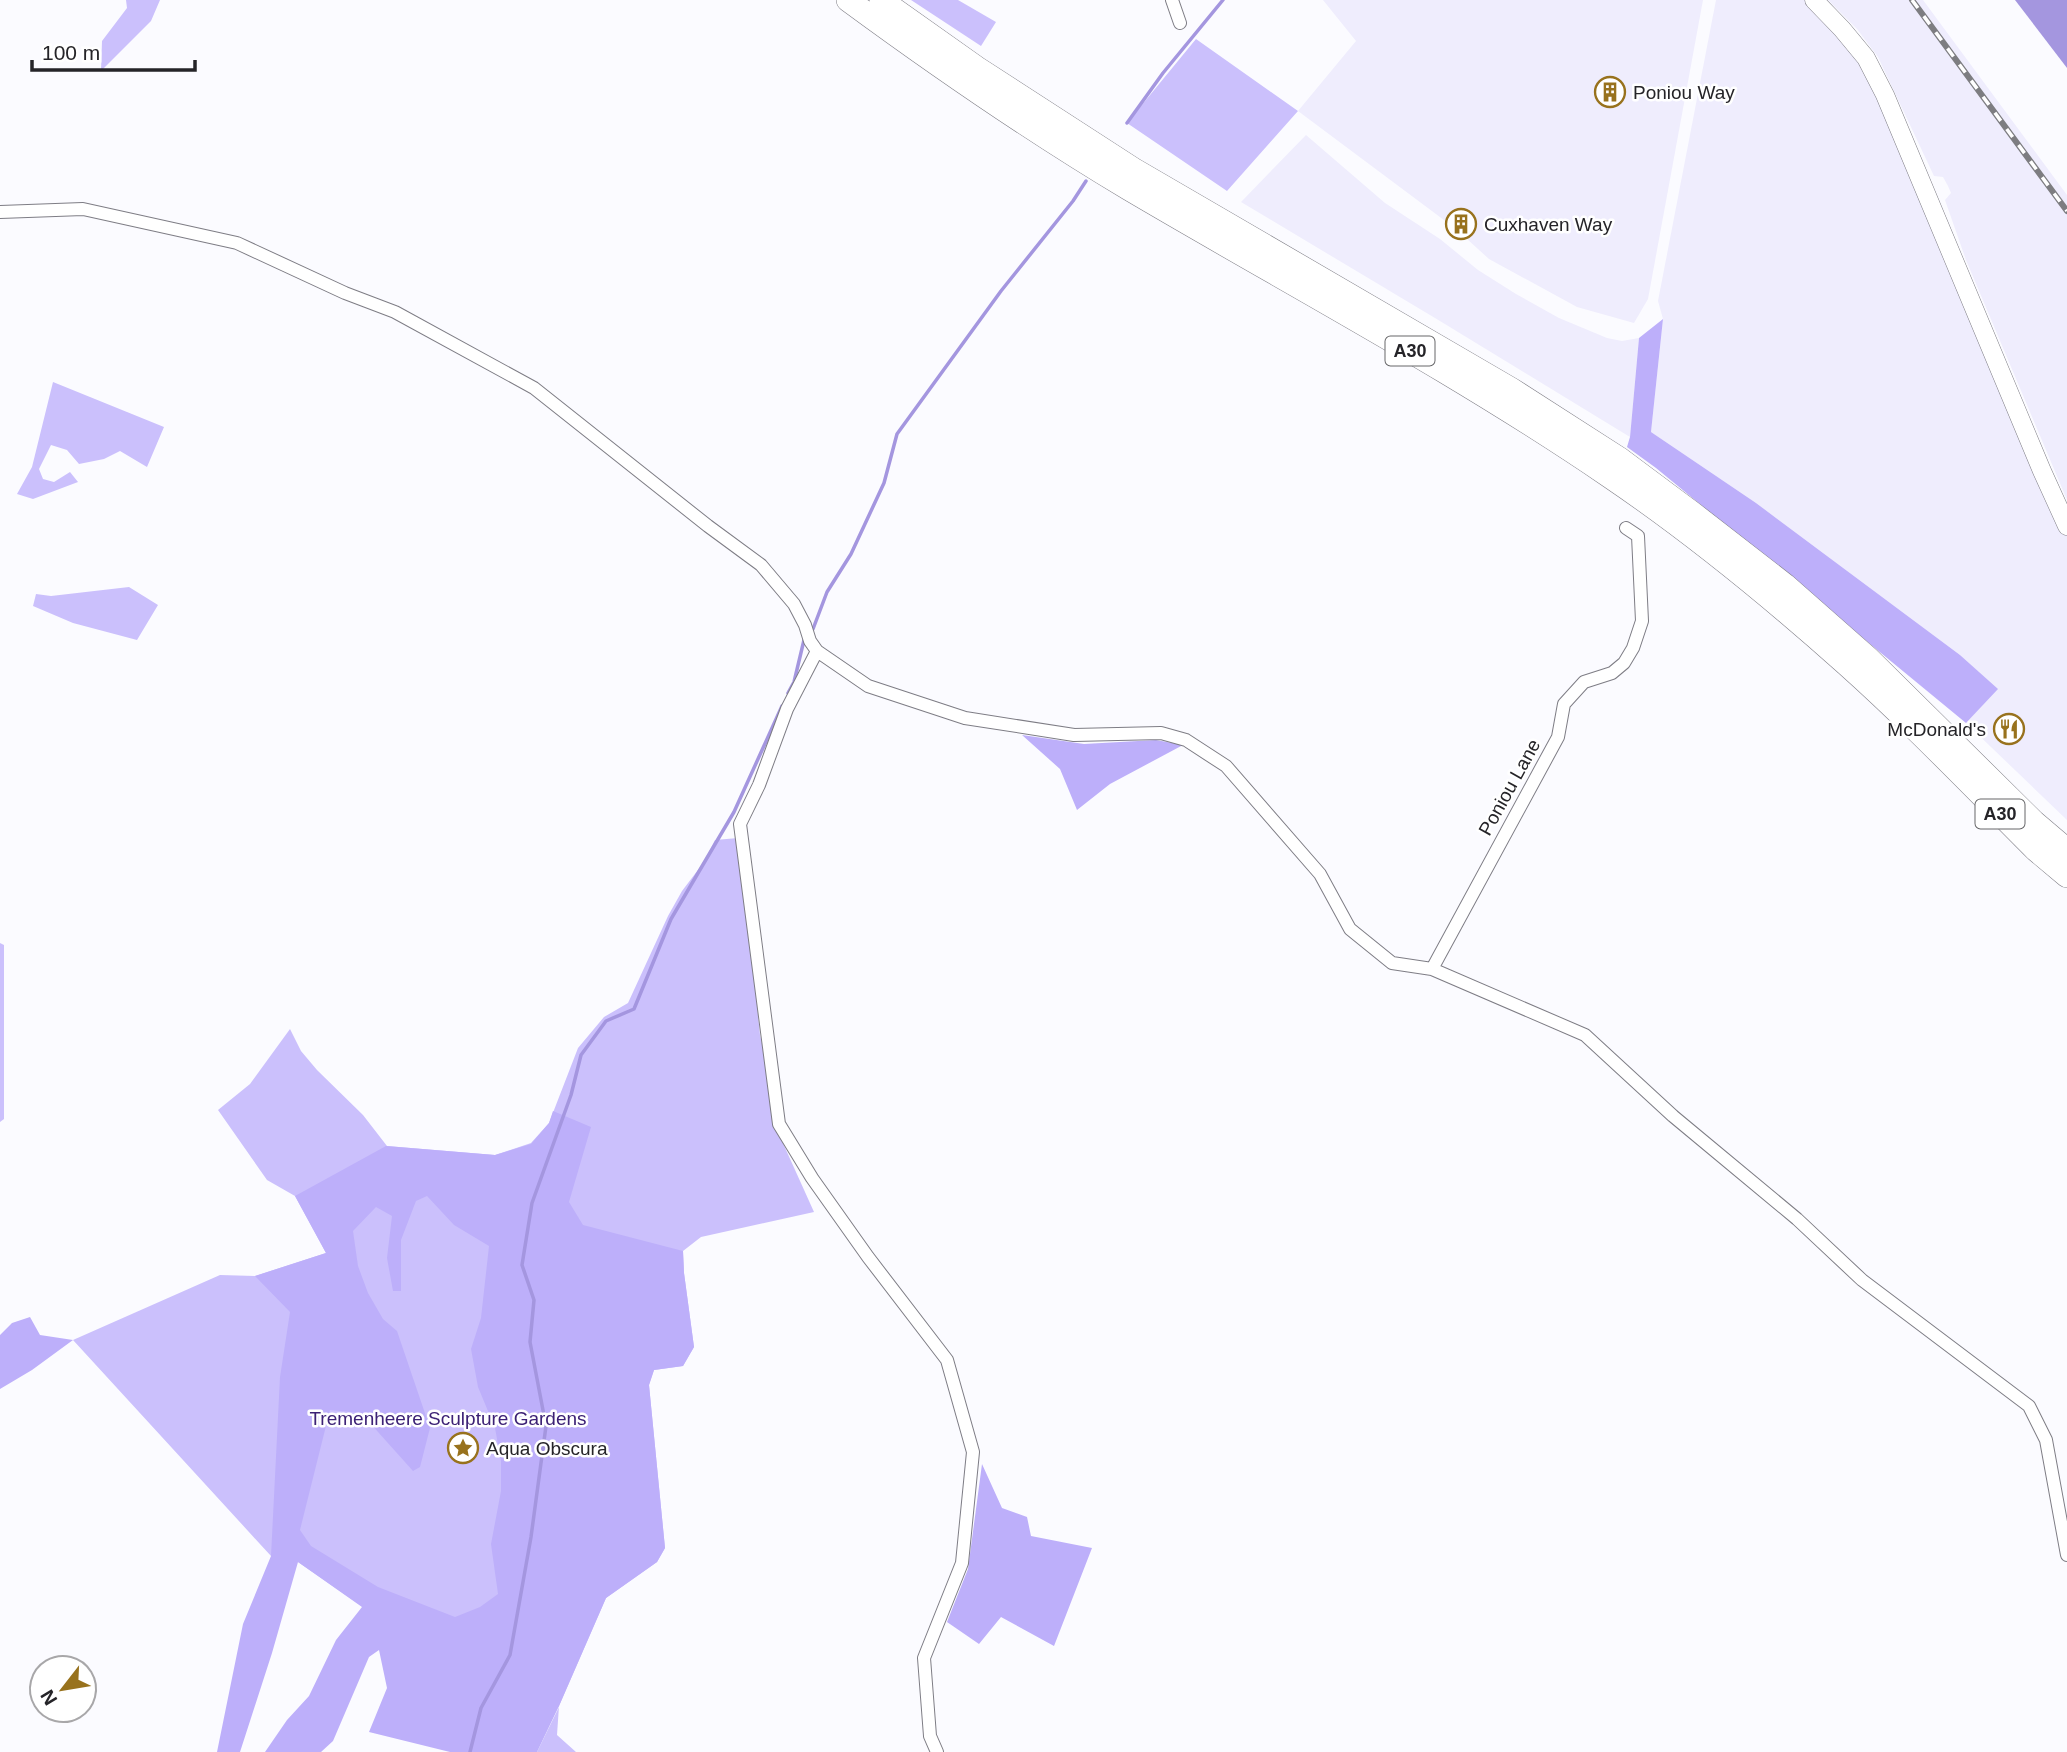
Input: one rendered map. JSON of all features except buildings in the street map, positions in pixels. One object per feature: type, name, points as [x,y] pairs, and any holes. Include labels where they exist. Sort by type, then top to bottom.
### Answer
[{"type":"highway","name":"A30","points":[[848,0],[1032,129],[1127,188],[1466,384],[1661,513],[1763,593],[1848,665],[2036,850],[2067,876]]},
{"type":"highway","name":"A30","points":[[881,0],[976,68],[1110,154],[1511,389],[1619,459],[1785,585],[1869,659],[2034,822],[2067,850]]},
{"type":"street","points":[[1172,0],[1180,23]]},
{"type":"street","points":[[1814,0],[1866,58],[1885,95],[2067,526]]},
{"type":"street","points":[[0,212],[83,209],[237,243],[345,293],[395,312],[534,388],[761,565],[794,604],[817,651],[868,687],[965,718],[1074,735],[1161,733],[1186,740],[1226,766],[1320,874],[1350,929],[1392,963],[1432,969],[1585,1035],[1673,1116],[1797,1219],[1863,1280],[2029,1406],[2046,1440],[2067,1555]]},
{"type":"street","name":"Poniou Lane","points":[[1432,969],[1558,737],[1564,704],[1584,682],[1612,673],[1624,663],[1633,648],[1642,621],[1638,536],[1626,528]]},
{"type":"street","points":[[817,651],[787,709],[760,785],[740,824],[779,1124],[820,1190],[947,1360],[973,1452],[962,1563],[924,1658],[930,1736],[937,1752]]},
{"type":"shaded area","points":[[1323,0],[1703,0],[1648,299],[1634,323],[1577,307],[1489,259],[1456,229],[1298,111],[1356,41]]},
{"type":"shaded area","points":[[1716,0],[1814,0],[1866,58],[2067,518],[2067,820],[1966,723],[1997,689],[1960,655],[1756,503],[1651,432],[1663,319],[1658,301]]},
{"type":"shaded area","points":[[1828,0],[1923,0],[2067,195],[2067,500],[1966,260],[1945,200],[1951,193],[1948,186],[1943,177],[1934,176],[1878,57],[1857,29]]},
{"type":"shaded area","points":[[2015,0],[2067,0],[2067,68]]},
{"type":"shaded area","points":[[1306,135],[1385,203],[1516,294],[1559,318],[1607,338],[1622,341],[1639,338],[1630,437],[1241,202]]},
{"type":"shaded area","points":[[1663,319],[1651,432],[1756,503],[1960,655],[1998,689],[1966,723],[1627,447],[1639,338]]},
{"type":"shaded area","points":[[1022,735],[1084,744],[1156,740],[1183,745],[1110,784],[1077,810],[1060,769]]},
{"type":"shaded area","points":[[553,1111],[591,1127],[569,1202],[583,1225],[683,1251],[694,1347],[683,1366],[654,1370],[649,1385],[665,1548],[657,1562],[606,1598],[537,1752],[450,1752],[369,1732],[387,1688],[379,1650],[369,1657],[333,1741],[321,1752],[265,1752],[287,1720],[309,1696],[336,1640],[362,1607],[298,1562],[240,1752],[217,1752],[243,1624],[271,1556],[280,1377],[290,1312],[255,1276],[326,1253],[295,1196],[386,1146],[495,1155],[531,1144],[549,1123]],"holes":[[[427,1196],[454,1225],[489,1246],[481,1318],[471,1349],[478,1387],[495,1428],[501,1461],[501,1491],[491,1544],[498,1594],[480,1607],[455,1617],[378,1587],[311,1546],[300,1530],[330,1410],[361,1413],[413,1471],[420,1467],[430,1428],[397,1331],[383,1319],[368,1293],[358,1266],[353,1231],[376,1207],[392,1216],[387,1258],[393,1291],[401,1291],[401,1240],[416,1201]]]},
{"type":"shaded area","points":[[30,1317],[40,1335],[73,1340],[0,1389],[0,1335],[12,1323]]},
{"type":"shaded area","points":[[982,1464],[1002,1508],[1027,1517],[1031,1536],[1092,1548],[1054,1646],[1001,1617],[979,1644],[947,1622],[968,1569]]},
{"type":"green space","points":[[126,0],[160,0],[151,21],[101,71],[102,41],[127,8]]},
{"type":"green space","points":[[911,0],[958,0],[996,22],[981,46]]},
{"type":"green space","points":[[1196,39],[1298,111],[1227,191],[1127,123]]},
{"type":"green space","points":[[53,382],[164,427],[147,467],[120,451],[104,459],[79,464],[67,450],[51,445],[39,469],[43,479],[54,482],[70,472],[78,482],[33,499],[17,494],[32,467]]},
{"type":"green space","points":[[129,587],[158,605],[137,640],[73,623],[33,606],[36,594],[51,596]]},
{"type":"green space","name":"Tremenheere Sculpture Gardens","points":[[738,838],[743,861],[760,1035],[782,1141],[814,1212],[701,1237],[683,1251],[694,1347],[683,1366],[654,1370],[649,1385],[665,1548],[657,1562],[606,1598],[559,1707],[389,1625],[298,1562],[271,1556],[73,1340],[220,1275],[255,1276],[326,1253],[295,1196],[267,1180],[218,1110],[250,1084],[290,1029],[301,1051],[363,1115],[387,1146],[495,1155],[531,1143],[549,1123],[578,1048],[604,1017],[628,1003],[668,916],[682,891],[704,862],[715,840]]},
{"type":"green space","points":[[0,943],[4,945],[4,1119],[0,1122]]},
{"type":"green space","points":[[559,1707],[557,1735],[576,1752],[537,1752]]},
{"type":"waterway","points":[[1127,123],[1163,73],[1223,0]]},
{"type":"waterway","points":[[813,629],[827,592],[851,554],[884,483],[897,434],[1001,291],[1086,181]]},
{"type":"waterway","points":[[788,693],[794,682],[804,640]]},
{"type":"waterway","points":[[470,1752],[481,1708],[510,1655],[531,1537],[546,1426],[530,1342],[534,1300],[522,1265],[532,1203],[571,1095],[581,1055],[606,1021],[634,1009],[671,919],[734,812],[782,706]]},
{"type":"railway","points":[[1912,0],[2067,211]]},
{"type":"place","name":"Poniou Way","points":[[1610,92]]},
{"type":"place","name":"Cuxhaven Way","points":[[1461,224]]},
{"type":"place","name":"McDonald's","points":[[2009,729]]},
{"type":"place","name":"Aqua Obscura","points":[[463,1448]]}]
